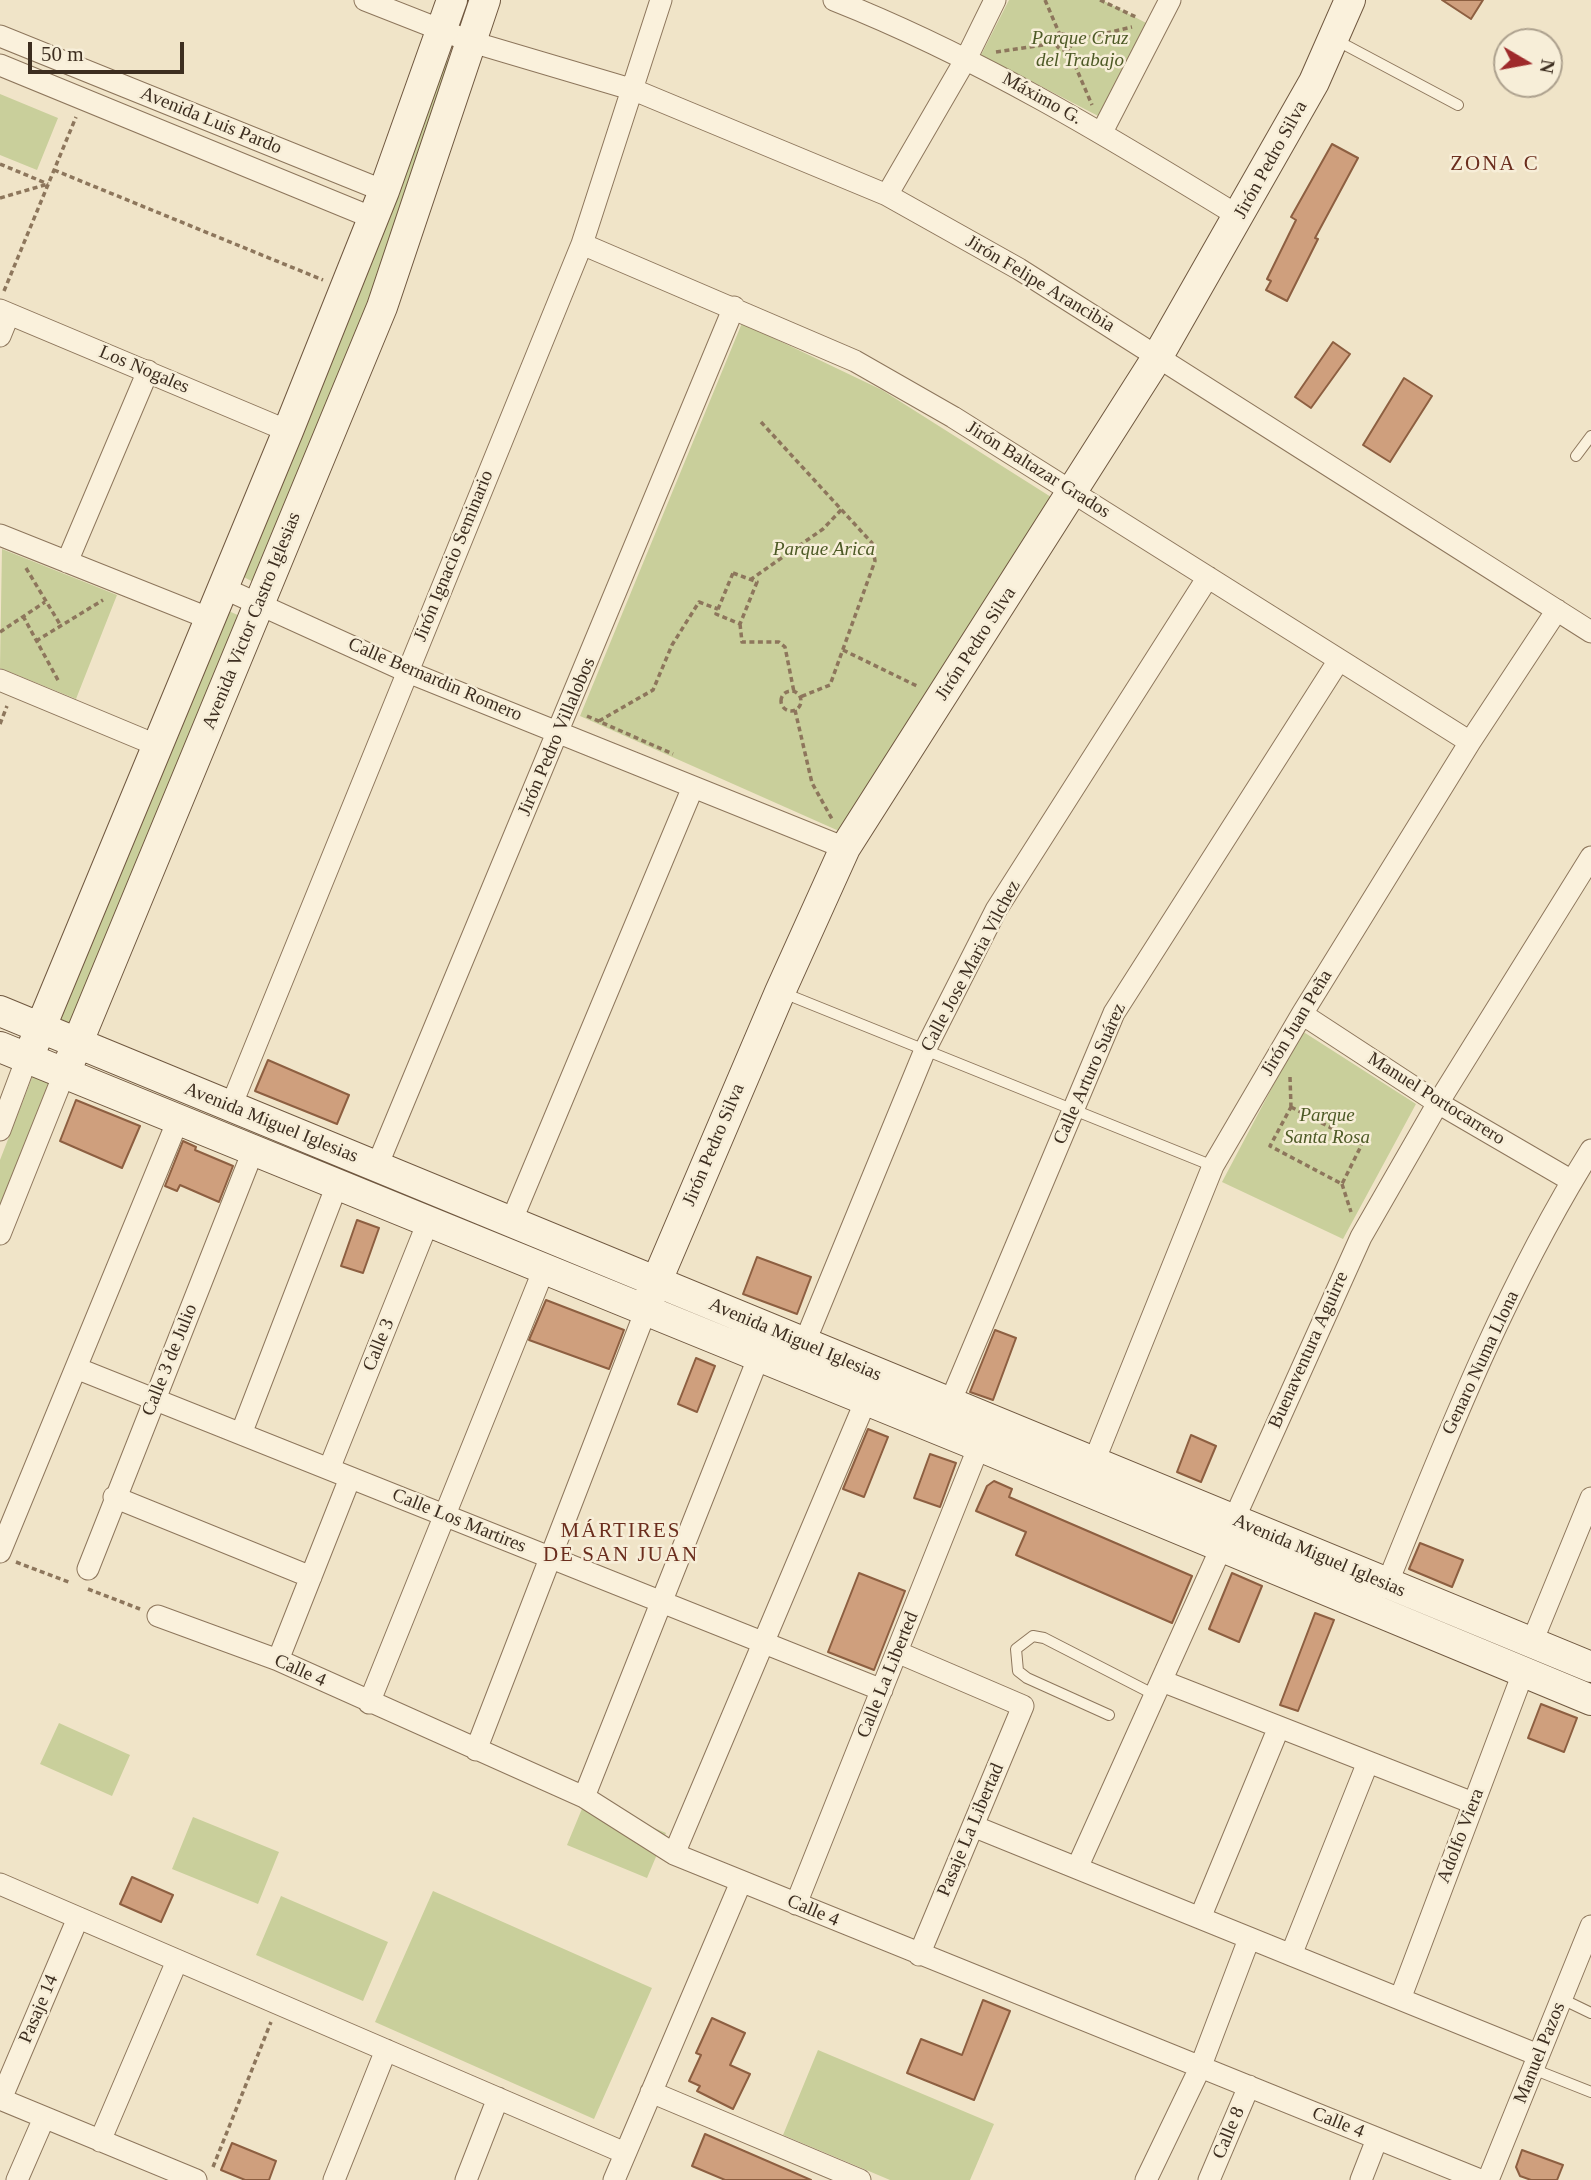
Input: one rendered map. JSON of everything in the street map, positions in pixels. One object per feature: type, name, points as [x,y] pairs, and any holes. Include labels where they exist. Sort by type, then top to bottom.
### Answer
[{"type":"street","name":"Jirón Felipe Arancibia","points":[[365,0],[472,42],[634,90],[887,195],[1019,269],[1591,632]]},
{"type":"street","name":"Avenida Victor Castro Iglesias","points":[[0,1130],[27,1058],[345,289],[452,0]]},
{"type":"street","name":"Avenida Victor Castro Iglesias","points":[[0,1234],[382,307],[485,0]]},
{"type":"street","name":"Jirón Ignacio Seminario","points":[[231,1106],[582,244],[661,0]]},
{"type":"street","name":"Máximo G.","points":[[834,0],[967,57],[1102,132],[1240,217]]},
{"type":"street","points":[[887,195],[967,57],[995,0]]},
{"type":"street","points":[[1102,132],[1152,25],[1170,0]]},
{"type":"street","name":"Jirón Pedro Silva","points":[[646,1310],[780,992],[845,848],[1074,492],[1158,356],[1240,217],[1334,39],[1350,0]]},
{"type":"street","name":"Avenida Luis Pardo","points":[[0,36],[378,205]]},
{"type":"street","name":"Avenida Luis Pardo","points":[[0,65],[84,99],[378,205]]},
{"type":"street","name":"Jirón Baltazar Grados","points":[[582,244],[855,361],[1074,492],[1470,742]]},
{"type":"street","name":"Jirón Pedro Villalobos","points":[[377,1166],[734,307]]},
{"type":"street","points":[[0,336],[3,308]]},
{"type":"street","name":"Los Nogales","points":[[3,308],[288,431]]},
{"type":"street","points":[[67,562],[148,371]]},
{"type":"street","points":[[5,537],[208,618]]},
{"type":"street","name":"Calle Jose Maria Vilchez","points":[[804,1344],[925,1050],[996,910],[1208,577]]},
{"type":"street","name":"Calle Bernardin Romero","points":[[221,587],[408,672],[845,848]]},
{"type":"street","name":"Jirón Juan Peña","points":[[1093,1464],[1213,1166],[1302,1014],[1470,742],[1557,610]]},
{"type":"street","name":"Calle Arturo Suárez","points":[[949,1405],[1114,1013],[1339,660]]},
{"type":"street","points":[[0,680],[156,745]]},
{"type":"street","points":[[512,1222],[693,787]]},
{"type":"street","name":"Buenaventura Aguirre","points":[[1077,1868],[1358,1242],[1438,1102],[1591,857]]},
{"type":"street","name":"Avenida Miguel Iglesias","points":[[0,1011],[1093,1464],[1227,1533],[1523,1674],[1591,1700]]},
{"type":"street","name":"Manuel Portocarrero","points":[[1302,1014],[1438,1102],[1572,1181]]},
{"type":"street","name":"Avenida Miguel Iglesias","points":[[0,1047],[979,1446],[1227,1533],[1387,1584],[1591,1667]]},
{"type":"street","points":[[0,1552],[178,1120]]},
{"type":"street","name":"Genaro Numa Llona","points":[[1387,1584],[1466,1392],[1510,1297],[1591,1150]]},
{"type":"street","name":"Calle 3 de Julio","points":[[88,1569],[114,1497],[253,1151]]},
{"type":"street","points":[[241,1434],[337,1185]]},
{"type":"street","name":"Calle 3","points":[[329,1469],[428,1222]]},
{"type":"street","points":[[369,1703],[544,1269]]},
{"type":"street","points":[[476,1749],[646,1310]]},
{"type":"street","points":[[584,1797],[664,1603],[760,1356]]},
{"type":"street","name":"Calle Los Martires","points":[[76,1368],[881,1690]]},
{"type":"street","points":[[674,1854],[866,1400]]},
{"type":"street","name":"Calle La Liberted","points":[[796,1904],[979,1446]]},
{"type":"street","points":[[278,1660],[350,1478]]},
{"type":"street","points":[[114,1497],[312,1577]]},
{"type":"street","points":[[1532,1643],[1591,1498]]},
{"type":"street","name":"Calle 4","points":[[158,1616],[278,1660],[584,1797],[674,1854],[1480,2180]]},
{"type":"street","name":"Pasaje La Libertad","points":[[897,1652],[1024,1706],[919,1955]]},
{"type":"street","name":"Adolfo Viera","points":[[1400,1999],[1523,1674]]},
{"type":"street","points":[[1159,1688],[1279,1727],[1473,1803]]},
{"type":"street","points":[[1200,1918],[1279,1727]]},
{"type":"street","points":[[1291,1955],[1368,1762]]},
{"type":"street","points":[[973,1826],[1400,1999],[1536,2062]]},
{"type":"street","points":[[614,2180],[741,1882]]},
{"type":"street","points":[[0,1884],[625,2153]]},
{"type":"street","name":"Pasaje 14","points":[[0,2099],[78,1918]]},
{"type":"street","name":"Manuel Pazos","points":[[1488,2180],[1591,1926]]},
{"type":"street","points":[[1146,2180],[1200,2068],[1249,1939]]},
{"type":"street","points":[[100,2141],[177,1961]]},
{"type":"street","points":[[334,2180],[386,2050]]},
{"type":"street","name":"Calle 8","points":[[1209,2180],[1249,2086]]},
{"type":"street","points":[[651,2092],[860,2180]]},
{"type":"street","points":[[466,2180],[498,2098]]},
{"type":"street","points":[[0,2099],[100,2141],[148,2171],[203,2176]]},
{"type":"street","points":[[17,2180],[44,2118]]},
{"type":"street","points":[[1361,2180],[1377,2139]]},
{"type":"lane","points":[[1334,39],[1458,105]]},
{"type":"lane","points":[[1576,456],[1591,436]]},
{"type":"lane","points":[[780,992],[1213,1166]]},
{"type":"lane","points":[[1110,1715],[1027,1678],[1018,1671],[1016,1649],[1033,1636],[1044,1638],[1159,1688]]},
{"type":"lane","points":[[1562,1999],[1591,2013]]},
{"type":"lane","points":[[1536,2062],[1591,2092]]},
{"type":"path","points":[[1045,0],[1060,35],[1056,43]]},
{"type":"path","points":[[1100,0],[1152,25]]},
{"type":"path","points":[[1068,49],[1073,41],[1152,25]]},
{"type":"path","points":[[1060,35],[1070,36],[1073,41]]},
{"type":"path","points":[[1056,43],[1058,48],[1068,49]]},
{"type":"path","points":[[997,60],[986,54],[1056,43]]},
{"type":"path","points":[[1068,49],[1102,132]]},
{"type":"path","points":[[3,308],[48,184],[84,99]]},
{"type":"path","points":[[0,164],[48,184]]},
{"type":"path","points":[[54,170],[345,289]]},
{"type":"path","points":[[0,198],[48,184]]},
{"type":"path","points":[[761,422],[842,509],[872,543],[876,552],[830,685],[800,697]]},
{"type":"path","points":[[750,580],[823,529],[842,509]]},
{"type":"path","points":[[5,537],[61,626]]},
{"type":"path","points":[[740,624],[716,614],[733,573],[757,582],[740,624],[742,642],[779,642],[785,647],[794,692],[800,697]]},
{"type":"path","points":[[36,641],[125,585]]},
{"type":"path","points":[[0,632],[45,602]]},
{"type":"path","points":[[599,721],[653,690],[672,645],[699,602],[718,609]]},
{"type":"path","points":[[23,617],[74,711]]},
{"type":"path","points":[[843,650],[924,689]]},
{"type":"path","points":[[794,692],[785,693],[781,701],[786,709],[795,710]]},
{"type":"path","points":[[795,710],[800,697]]},
{"type":"path","points":[[795,710],[812,783],[836,827],[823,821]]},
{"type":"path","points":[[584,715],[674,754]]},
{"type":"path","points":[[1290,1072],[1290,1107],[1270,1146],[1342,1184]]},
{"type":"path","points":[[1290,1107],[1362,1144],[1342,1184],[1352,1216],[1359,1205]]},
{"type":"path","points":[[203,2176],[279,2004]]},
{"type":"green space","name":"Parque Cruz del Trabajo","points":[[1009,0],[1102,0],[1150,25],[1102,118],[981,55]]},
{"type":"green space","points":[[441,58],[460,65],[370,312],[257,584],[240,575],[357,300]]},
{"type":"green space","points":[[0,94],[58,118],[37,170],[0,155]]},
{"type":"green space","name":"Parque Arica","points":[[742,323],[882,390],[1051,497],[839,831],[580,716]]},
{"type":"green space","points":[[2,549],[117,595],[76,699],[0,668]]},
{"type":"green space","points":[[222,608],[242,617],[75,1025],[55,1017]]},
{"type":"green space","name":"Parque Santa Rosa","points":[[1302,1031],[1416,1104],[1343,1239],[1222,1182]]},
{"type":"green space","points":[[35,1070],[52,1077],[0,1210],[0,1160]]},
{"type":"green space","points":[[59,1723],[130,1755],[112,1796],[40,1764]]},
{"type":"green space","points":[[586,1799],[666,1833],[647,1878],[567,1845]]},
{"type":"green space","points":[[193,1817],[279,1852],[258,1904],[172,1869]]},
{"type":"green space","points":[[433,1891],[652,1988],[594,2119],[375,2022]]},
{"type":"green space","points":[[281,1896],[388,1942],[363,2001],[256,1955]]},
{"type":"green space","points":[[818,2050],[994,2124],[970,2180],[890,2180],[783,2135]]},
{"type":"building","points":[[1442,0],[1483,0],[1471,19]]},
{"type":"building","points":[[1332,144],[1358,158],[1315,238],[1318,239],[1287,301],[1266,290],[1271,281],[1267,279],[1296,220],[1291,217]]},
{"type":"building","points":[[1333,342],[1350,354],[1311,408],[1295,397]]},
{"type":"building","points":[[1404,378],[1432,396],[1390,462],[1363,445]]},
{"type":"building","points":[[268,1060],[349,1095],[337,1124],[255,1091]]},
{"type":"building","points":[[76,1100],[140,1126],[122,1168],[60,1141]]},
{"type":"building","points":[[183,1141],[196,1147],[195,1150],[233,1166],[219,1202],[180,1185],[177,1191],[165,1186]]},
{"type":"building","points":[[357,1220],[379,1228],[363,1273],[341,1266]]},
{"type":"building","points":[[757,1257],[811,1277],[797,1314],[743,1294]]},
{"type":"building","points":[[546,1300],[624,1330],[609,1369],[529,1340]]},
{"type":"building","points":[[995,1330],[1016,1338],[993,1400],[970,1392]]},
{"type":"building","points":[[696,1358],[715,1366],[697,1412],[678,1404]]},
{"type":"building","points":[[868,1429],[888,1437],[864,1497],[843,1489]]},
{"type":"building","points":[[1191,1435],[1216,1446],[1201,1482],[1177,1472]]},
{"type":"building","points":[[930,1454],[956,1463],[940,1507],[914,1498]]},
{"type":"building","points":[[994,1481],[1012,1489],[1009,1497],[1192,1576],[1172,1623],[1016,1555],[1026,1532],[976,1511],[987,1486]]},
{"type":"building","points":[[1420,1543],[1463,1560],[1452,1587],[1409,1569]]},
{"type":"building","points":[[859,1573],[905,1591],[874,1670],[828,1652]]},
{"type":"building","points":[[1232,1573],[1262,1586],[1239,1642],[1209,1629]]},
{"type":"building","points":[[1315,1613],[1334,1620],[1298,1711],[1280,1705]]},
{"type":"building","points":[[1541,1704],[1577,1718],[1564,1752],[1528,1738]]},
{"type":"building","points":[[132,1877],[173,1895],[161,1922],[120,1904]]},
{"type":"building","points":[[983,2000],[1010,2011],[974,2100],[907,2073],[921,2039],[962,2055]]},
{"type":"building","points":[[712,2018],[745,2033],[730,2065],[750,2074],[733,2109],[697,2091],[700,2086],[689,2081],[701,2055],[696,2053]]},
{"type":"building","points":[[705,2134],[811,2180],[725,2180],[692,2166]]},
{"type":"building","points":[[232,2143],[276,2161],[269,2180],[245,2180],[221,2170]]},
{"type":"building","points":[[1522,2150],[1563,2165],[1557,2180],[1531,2180],[1520,2176],[1516,2167]]},
{"type":"district","name":"ZONA C","points":[[1495,164]]},
{"type":"district","name":"MÁRTIRES DE SAN JUAN","points":[[621,1543]]}]
